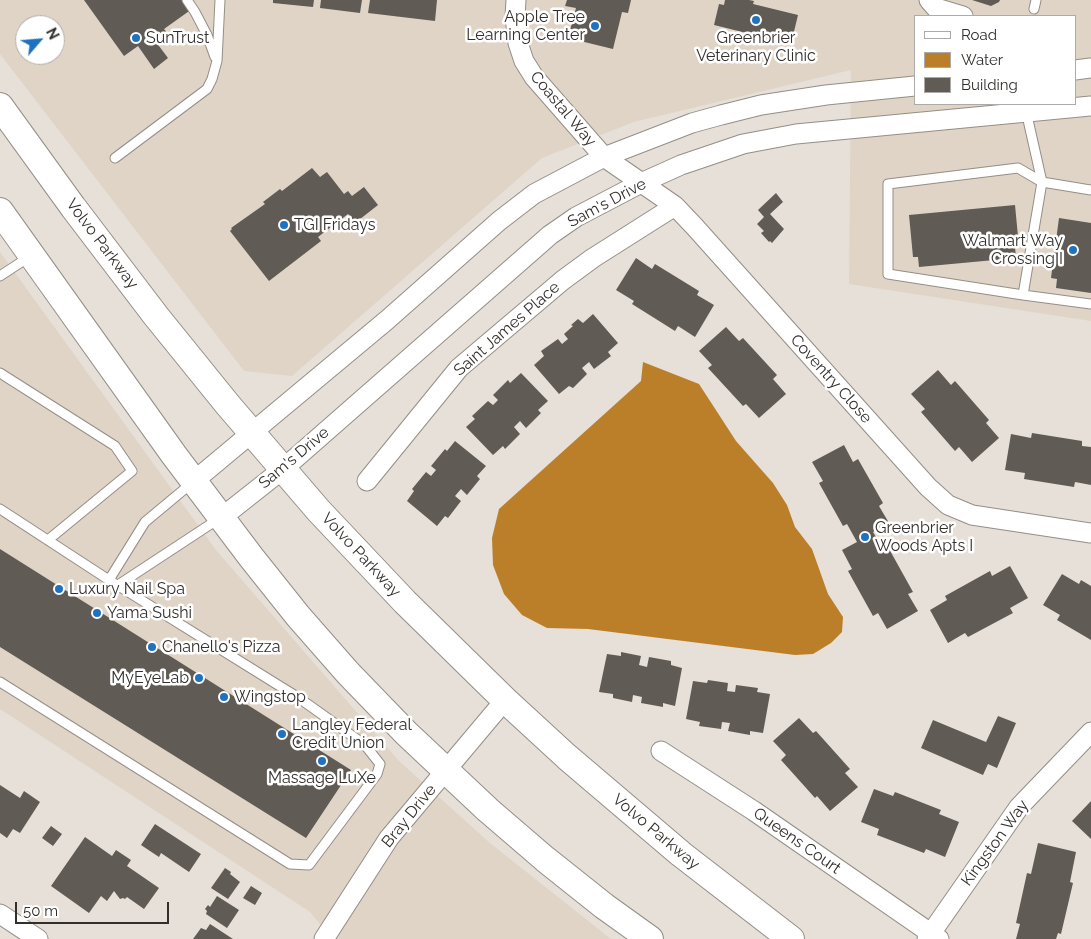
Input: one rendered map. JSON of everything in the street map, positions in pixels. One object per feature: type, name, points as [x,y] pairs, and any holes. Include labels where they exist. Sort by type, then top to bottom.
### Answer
[{"type":"main road","name":"Volvo Parkway","points":[[0,106],[156,316],[319,511],[405,602],[505,700],[624,807],[740,901],[791,939]]},
{"type":"main road","points":[[5,222],[31,255],[221,518],[298,616],[348,673],[445,772],[545,859],[604,906],[650,939]]},
{"type":"street","name":"Coastal Way","points":[[516,0],[515,17],[518,43],[524,62],[534,77],[604,157]]},
{"type":"street","points":[[929,0],[936,8],[960,15]]},
{"type":"street","points":[[1076,70],[1091,68]]},
{"type":"street","points":[[194,481],[534,194],[604,157],[692,123],[761,105],[826,95],[914,86]]},
{"type":"street","name":"Sam's Drive","points":[[221,518],[283,469],[550,235],[576,217],[641,183],[742,144],[796,134],[1026,108],[1091,106]]},
{"type":"street","name":"Coventry Close","points":[[604,157],[675,206],[928,487],[948,505],[972,515],[1091,534]]},
{"type":"street","name":"Saint James Place","points":[[367,481],[459,368],[563,280],[593,258],[675,206]]},
{"type":"street","name":"Bray Drive","points":[[324,939],[390,838],[505,700]]},
{"type":"street","name":"Kingston Way","points":[[932,937],[1019,807],[1091,732]]},
{"type":"street","name":"Queens Court","points":[[661,751],[754,811],[932,937]]},
{"type":"street","points":[[0,914],[38,939]]},
{"type":"lane","points":[[187,0],[207,35],[216,62]]},
{"type":"lane","points":[[116,158],[207,89],[212,79],[216,62],[220,0]]},
{"type":"lane","points":[[1022,294],[1042,182],[1026,108]]},
{"type":"lane","points":[[1091,190],[1042,182],[1018,168],[888,184],[888,274],[1091,304]]},
{"type":"lane","points":[[0,276],[31,255]]},
{"type":"lane","points":[[0,373],[115,446],[132,471],[48,540]]},
{"type":"lane","points":[[114,582],[145,522],[194,481]]},
{"type":"lane","points":[[0,509],[299,698],[365,745],[380,764],[378,774],[309,865],[290,864],[0,682]]},
{"type":"lane","points":[[114,582],[221,518]]},
{"type":"shaded area","points":[[0,0],[1091,0],[1091,321],[849,284],[851,70],[634,122],[542,158],[292,376],[244,371],[0,54]]},
{"type":"shaded area","points":[[0,252],[216,550],[399,761],[490,843],[611,939],[332,939],[310,912],[0,709]]},
{"type":"water","points":[[643,362],[699,384],[736,441],[773,483],[787,505],[795,527],[812,549],[828,594],[843,617],[842,632],[831,643],[813,654],[795,655],[588,629],[547,628],[522,615],[504,594],[493,565],[492,538],[499,509],[641,381]]},
{"type":"building","name":"SunTrust","points":[[84,0],[185,0],[192,9],[164,29],[168,34],[156,42],[168,58],[154,69],[138,46],[124,56]]},
{"type":"building","points":[[273,0],[314,0],[313,7],[273,3]]},
{"type":"building","points":[[321,0],[362,0],[360,13],[320,8]]},
{"type":"building","points":[[370,0],[437,0],[435,21],[368,13]]},
{"type":"building","name":"Apple Tree Learning Center","points":[[567,0],[631,0],[628,13],[622,12],[613,49],[568,38],[576,8],[565,6]]},
{"type":"building","name":"Greenbrier Veterinary Clinic","points":[[725,0],[754,1],[753,4],[798,15],[791,44],[714,25],[719,4],[724,5]]},
{"type":"building","points":[[972,0],[1000,0],[991,6]]},
{"type":"building","name":"TGI Fridays","points":[[312,168],[320,177],[327,172],[344,194],[348,191],[352,196],[364,187],[378,205],[355,223],[348,214],[318,237],[321,241],[269,281],[230,231],[231,228],[265,204],[263,202],[280,189],[282,191]]},
{"type":"building","points":[[776,193],[783,202],[770,214],[784,229],[772,243],[761,233],[764,231],[757,224],[764,217],[758,210]]},
{"type":"building","points":[[1015,205],[1019,247],[1015,247],[1016,258],[919,267],[918,257],[913,257],[909,215]]},
{"type":"building","name":"Walmart Way Crossing I","points":[[1059,218],[1091,223],[1091,293],[1056,288],[1057,279],[1051,278]]},
{"type":"building","points":[[636,258],[652,269],[655,264],[699,291],[697,295],[714,305],[695,337],[678,326],[675,331],[632,304],[634,301],[616,290]]},
{"type":"building","points":[[593,314],[618,343],[608,352],[611,356],[594,369],[589,362],[582,368],[587,374],[573,388],[569,386],[559,394],[534,365],[544,356],[541,351],[558,339],[562,344],[568,339],[564,334],[573,326],[571,325],[578,319],[583,323]]},
{"type":"building","points":[[726,327],[739,341],[743,338],[777,375],[773,379],[786,394],[759,418],[746,404],[743,406],[708,368],[712,365],[699,351]]},
{"type":"building","points":[[938,370],[951,385],[955,381],[989,420],[986,423],[999,438],[972,462],[959,447],[955,451],[921,412],[925,409],[911,394]]},
{"type":"building","points":[[521,373],[548,401],[538,410],[541,413],[526,428],[520,421],[514,427],[520,434],[505,449],[503,446],[493,455],[466,427],[475,419],[472,416],[488,401],[493,405],[498,400],[493,395],[508,380],[510,383]]},
{"type":"building","points":[[1032,433],[1082,441],[1082,446],[1091,447],[1091,485],[1075,482],[1074,487],[1024,479],[1025,473],[1005,470],[1011,434],[1031,438]]},
{"type":"building","points":[[455,441],[486,466],[477,476],[480,479],[467,495],[461,489],[455,496],[461,501],[448,518],[445,516],[437,526],[407,501],[414,491],[412,489],[426,472],[431,476],[436,470],[431,466],[445,449],[447,451]]},
{"type":"building","name":"Greenbrier Woods Apts I","points":[[844,445],[853,462],[858,459],[883,503],[879,506],[889,523],[873,532],[884,550],[888,547],[913,592],[908,594],[918,611],[887,629],[878,613],[873,616],[848,571],[852,569],[842,550],[857,542],[847,524],[843,526],[819,483],[823,481],[812,462]]},
{"type":"building","points":[[0,549],[351,770],[306,838],[0,647]]},
{"type":"building","points":[[1010,566],[1028,598],[1010,608],[1013,613],[968,637],[965,633],[948,643],[930,610],[947,600],[945,596],[990,571],[992,576]]},
{"type":"building","points":[[1062,574],[1079,584],[1081,580],[1091,586],[1091,640],[1057,620],[1060,615],[1043,605]]},
{"type":"building","points":[[621,652],[641,656],[639,665],[647,667],[649,657],[671,661],[671,665],[682,668],[675,706],[663,703],[663,707],[641,703],[642,697],[633,695],[632,702],[613,698],[613,694],[599,692],[607,654],[621,656]]},
{"type":"building","points":[[708,680],[728,683],[727,691],[735,692],[736,685],[758,688],[757,692],[770,694],[763,733],[750,731],[750,735],[728,731],[730,723],[722,722],[721,729],[699,726],[700,722],[686,719],[693,681],[707,683]]},
{"type":"building","points":[[998,716],[1016,723],[997,768],[988,764],[983,775],[921,748],[933,720],[986,742]]},
{"type":"building","points":[[799,718],[813,733],[816,731],[850,769],[845,773],[858,787],[830,811],[817,796],[815,798],[781,760],[786,755],[773,741]]},
{"type":"building","points":[[0,785],[20,798],[24,791],[40,802],[20,833],[13,829],[7,838],[0,833]]},
{"type":"building","points":[[874,789],[893,796],[895,792],[941,810],[939,814],[959,822],[945,857],[926,849],[924,853],[877,835],[879,829],[861,822]]},
{"type":"building","points":[[1091,801],[1091,839],[1072,821]]},
{"type":"building","points":[[155,824],[201,854],[189,872],[161,853],[159,857],[141,845]]},
{"type":"building","points":[[51,826],[62,834],[53,846],[42,838]]},
{"type":"building","points":[[85,837],[112,856],[116,850],[131,860],[127,866],[159,888],[144,909],[127,897],[120,899],[114,891],[107,901],[101,896],[89,913],[51,886]]},
{"type":"building","points":[[1038,843],[1076,852],[1070,882],[1073,883],[1061,934],[1058,933],[1056,939],[1016,939],[1020,924],[1016,923],[1027,873],[1031,874]]},
{"type":"building","points":[[225,868],[240,882],[228,899],[211,888]]},
{"type":"building","points":[[251,886],[262,893],[255,905],[243,898]]},
{"type":"building","points":[[217,896],[239,910],[227,928],[206,914],[207,911],[205,909],[208,905],[210,907]]},
{"type":"building","points":[[210,924],[233,939],[193,939],[201,928],[206,930]]},
{"type":"place","name":"Greenbrier Veterinary Clinic","points":[[756,20]]},
{"type":"place","name":"Apple Tree Learning Center","points":[[595,26]]},
{"type":"place","name":"SunTrust","points":[[136,38]]},
{"type":"place","name":"TGI Fridays","points":[[284,225]]},
{"type":"place","name":"Walmart Way Crossing I","points":[[1073,250]]},
{"type":"place","name":"Greenbrier Woods Apts I","points":[[865,537]]},
{"type":"place","name":"Luxury Nail Spa","points":[[59,589]]},
{"type":"place","name":"Yama Sushi","points":[[97,613]]},
{"type":"place","name":"Chanello's Pizza","points":[[152,647]]},
{"type":"place","name":"MyEyeLab","points":[[199,678]]},
{"type":"place","name":"Wingstop","points":[[224,697]]},
{"type":"place","name":"Langley Federal Credit Union","points":[[282,734]]},
{"type":"place","name":"Massage LuXe","points":[[322,761]]}]
